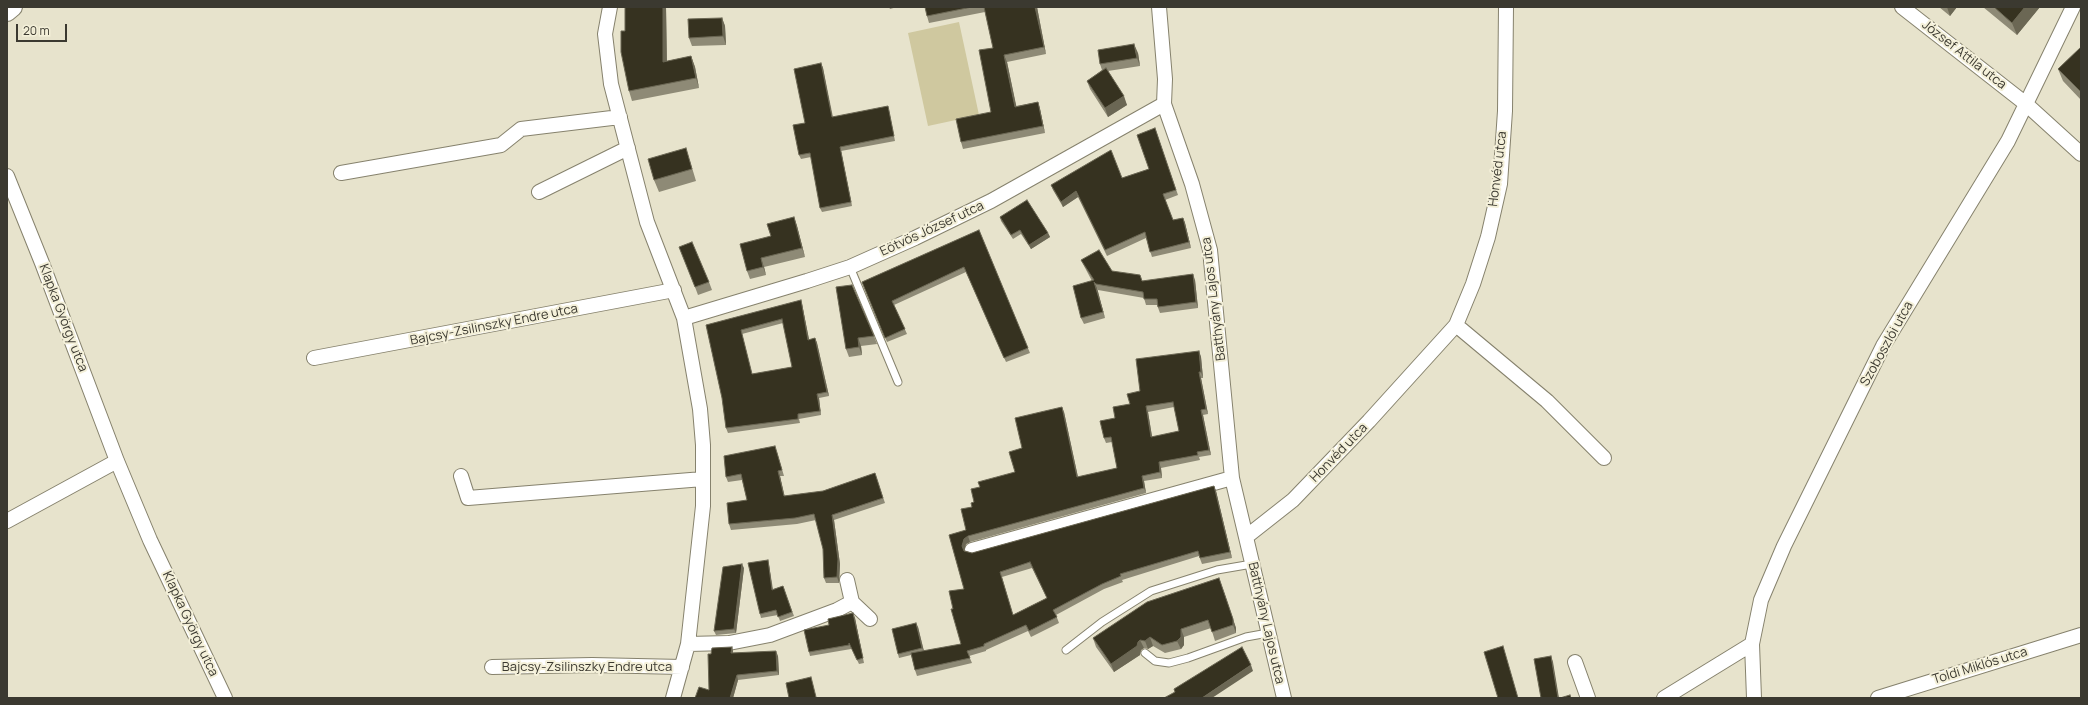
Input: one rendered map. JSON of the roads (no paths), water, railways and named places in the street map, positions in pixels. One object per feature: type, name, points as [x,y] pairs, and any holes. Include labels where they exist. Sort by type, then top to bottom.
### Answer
[{"type":"street","points":[[7,12],[13,7]]},
{"type":"street","name":"Bajcsy-Zsilinszky Endre utca","points":[[610,7],[605,34],[611,84],[647,222],[684,318],[700,410],[703,445],[702,513],[688,644],[673,698]]},
{"type":"street","name":"Batthyány Lajos utca","points":[[1158,7],[1165,79],[1164,104],[1192,184],[1210,250],[1232,478],[1284,698]]},
{"type":"street","name":"Honvéd utca","points":[[1246,537],[1293,500],[1369,421],[1456,325],[1473,284],[1488,237],[1500,184],[1504,111],[1506,7]]},
{"type":"street","name":"József Attila utca","points":[[1902,7],[2026,104],[2081,154]]},
{"type":"street","name":"Szoboszlói utca","points":[[1754,698],[1752,644],[1762,600],[1784,546],[1836,438],[1883,346],[2008,141],[2072,7]]},
{"type":"street","name":"Eötvös József utca","points":[[684,318],[768,294],[850,266],[991,201],[1164,104]]},
{"type":"street","points":[[341,173],[501,145],[521,129],[620,116]]},
{"type":"street","points":[[539,192],[628,148]]},
{"type":"street","name":"Klapka György utca","points":[[7,176],[42,263],[117,461],[150,540],[225,698]]},
{"type":"street","name":"Bajcsy-Zsilinszky Endre utca","points":[[314,358],[674,290]]},
{"type":"street","points":[[1456,325],[1548,401],[1604,458]]},
{"type":"street","points":[[7,521],[117,461]]},
{"type":"street","points":[[461,476],[468,498],[703,479]]},
{"type":"street","points":[[972,550],[1015,540],[1232,478]]},
{"type":"street","points":[[847,580],[852,602],[870,618]]},
{"type":"street","points":[[688,644],[729,643],[770,635],[837,610],[852,602]]},
{"type":"street","name":"Toldi Miklós utca","points":[[1878,698],[2081,635]]},
{"type":"street","points":[[1664,698],[1752,644]]},
{"type":"street","points":[[1575,662],[1588,698]]},
{"type":"street","name":"Bajcsy-Zsilinszky Endre utca","points":[[492,667],[592,665],[682,667]]},
{"type":"lane","points":[[850,266],[898,382]]},
{"type":"lane","points":[[1066,650],[1102,622],[1151,591],[1217,570],[1252,564]]},
{"type":"lane","points":[[1145,653],[1155,661],[1169,663],[1188,658],[1246,637],[1268,633]]}]
